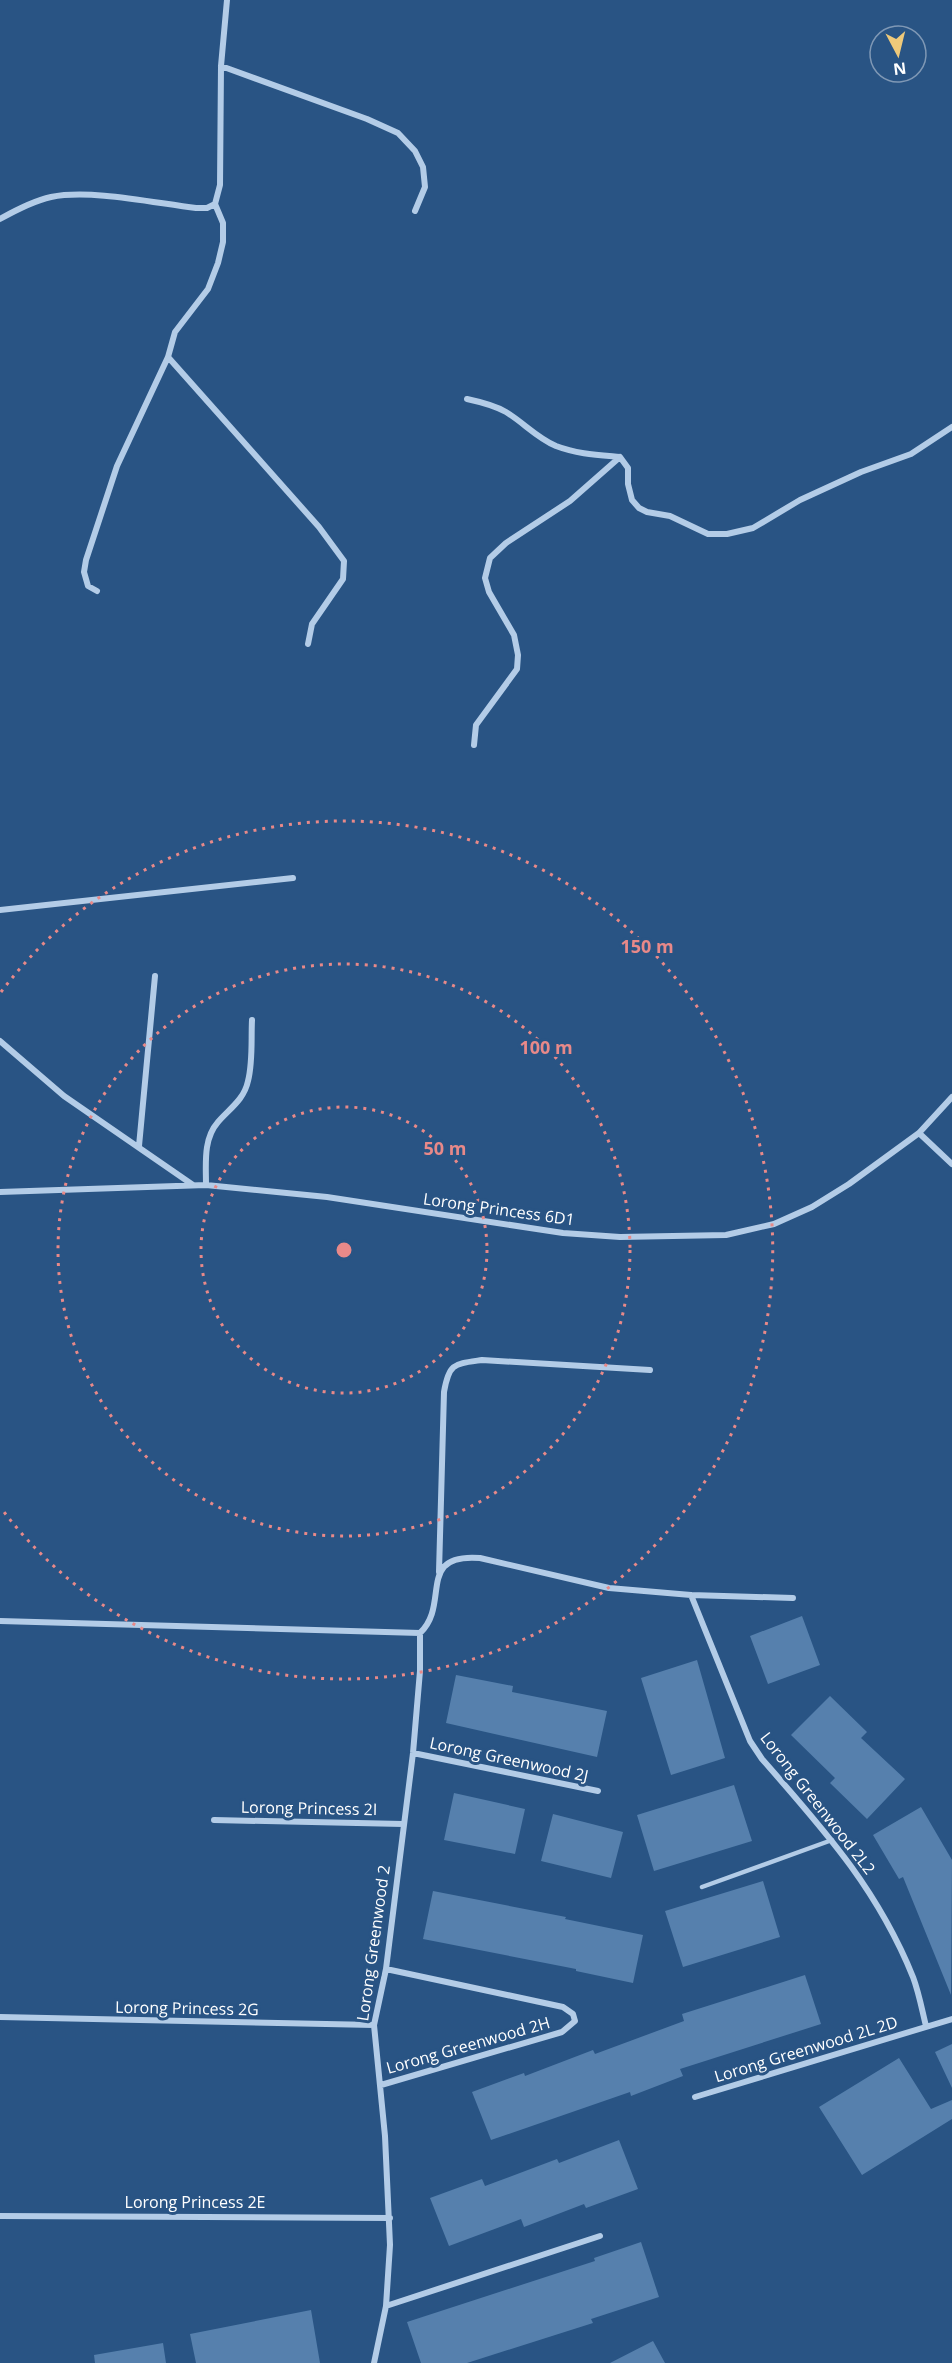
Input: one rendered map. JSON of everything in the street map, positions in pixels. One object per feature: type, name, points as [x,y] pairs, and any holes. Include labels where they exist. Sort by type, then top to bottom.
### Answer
[{"type":"street","points":[[97,591],[88,586],[84,572],[117,466],[168,357],[175,332],[208,289],[218,263],[223,222],[215,204],[220,185],[221,66],[227,0]]},
{"type":"street","points":[[221,66],[367,119],[398,134],[415,151],[423,167],[425,188],[415,211]]},
{"type":"street","points":[[0,219],[23,207],[62,195],[89,195],[196,208],[207,208],[215,204]]},
{"type":"street","points":[[168,357],[319,527],[344,561],[343,579],[312,624],[308,644]]},
{"type":"street","points":[[467,399],[490,404],[508,413],[527,429],[554,445],[589,454],[620,457],[628,468],[628,484],[632,501],[639,508],[670,516],[680,523],[708,534],[727,534],[753,528],[800,500],[861,472],[910,454],[952,427]]},
{"type":"street","points":[[474,745],[476,725],[517,669],[518,655],[514,635],[489,592],[485,578],[490,558],[506,543],[570,501],[620,457]]},
{"type":"street","points":[[0,910],[293,878]]},
{"type":"street","points":[[139,1146],[155,976]]},
{"type":"street","points":[[206,1185],[206,1150],[209,1135],[217,1122],[241,1098],[248,1082],[252,1020]]},
{"type":"street","points":[[0,1041],[64,1096],[139,1146],[193,1186]]},
{"type":"street","name":"Lorong Princess 6D1","points":[[0,1192],[206,1185],[327,1197],[563,1233],[620,1237],[726,1234],[774,1224],[812,1207],[849,1184],[919,1133],[952,1096]]},
{"type":"street","points":[[919,1133],[952,1164]]},
{"type":"street","points":[[0,1621],[420,1633],[427,1626],[431,1614],[439,1573],[444,1392],[447,1373],[456,1364],[482,1360],[650,1370]]},
{"type":"street","points":[[439,1573],[447,1562],[459,1556],[480,1558],[590,1585],[691,1594],[793,1598]]},
{"type":"street","name":"Lorong Greenwood 2L2","points":[[691,1594],[750,1741],[762,1759],[856,1870],[888,1923],[914,1979],[926,2026]]},
{"type":"street","name":"Lorong Greenwood 2","points":[[374,2363],[386,2306],[390,2218],[381,2085],[374,2025],[386,1969],[413,1753],[420,1671],[420,1633]]},
{"type":"street","name":"Lorong Greenwood 2J","points":[[413,1753],[598,1791]]},
{"type":"street","name":"Lorong Princess 2I","points":[[214,1820],[403,1824]]},
{"type":"street","name":"Lorong Greenwood 2H","points":[[381,2085],[562,2032],[575,2020],[573,2014],[563,2007],[386,1969]]},
{"type":"street","name":"Lorong Princess 2G","points":[[0,2018],[374,2025]]},
{"type":"street","name":"Lorong Greenwood 2L 2D","points":[[695,2097],[952,2019]]},
{"type":"street","name":"Lorong Princess 2E","points":[[0,2216],[390,2218]]},
{"type":"street","points":[[386,2306],[600,2236]]},
{"type":"lane","points":[[702,1887],[832,1840]]},
{"type":"building","points":[[802,1616],[820,1665],[768,1684],[750,1636]]},
{"type":"building","points":[[697,1660],[725,1758],[671,1775],[641,1678]]},
{"type":"building","points":[[456,1675],[513,1686],[512,1692],[607,1711],[597,1757],[446,1723]]},
{"type":"building","points":[[830,1696],[867,1732],[861,1738],[905,1779],[867,1819],[830,1783],[835,1778],[791,1735]]},
{"type":"building","points":[[734,1785],[752,1841],[654,1871],[637,1815]]},
{"type":"building","points":[[454,1793],[525,1809],[515,1854],[444,1840]]},
{"type":"building","points":[[921,1807],[952,1860],[951,1995],[903,1877],[899,1879],[873,1835]]},
{"type":"building","points":[[553,1814],[623,1832],[611,1878],[541,1861]]},
{"type":"building","points":[[763,1881],[780,1937],[683,1967],[665,1911]]},
{"type":"building","points":[[433,1891],[566,1917],[565,1919],[643,1935],[633,1983],[576,1971],[576,1969],[423,1939]]},
{"type":"building","points":[[805,1975],[821,2024],[680,2069],[683,2076],[631,2096],[630,2092],[491,2140],[472,2092],[524,2073],[525,2076],[593,2050],[595,2054],[684,2021],[682,2014]]},
{"type":"building","points":[[952,2044],[952,2088],[935,2052]]},
{"type":"building","points":[[899,2058],[931,2109],[952,2100],[952,2119],[862,2175],[819,2107]]},
{"type":"building","points":[[619,2140],[638,2189],[586,2208],[584,2204],[524,2227],[521,2219],[449,2246],[430,2198],[482,2179],[485,2186],[557,2159],[559,2163]]},
{"type":"building","points":[[641,2242],[659,2297],[591,2319],[593,2323],[467,2363],[421,2363],[407,2322],[595,2261],[594,2258]]},
{"type":"building","points":[[311,2310],[320,2363],[196,2363],[190,2334]]},
{"type":"building","points":[[653,2341],[665,2363],[610,2363]]},
{"type":"building","points":[[163,2343],[166,2363],[95,2363],[94,2355]]}]
